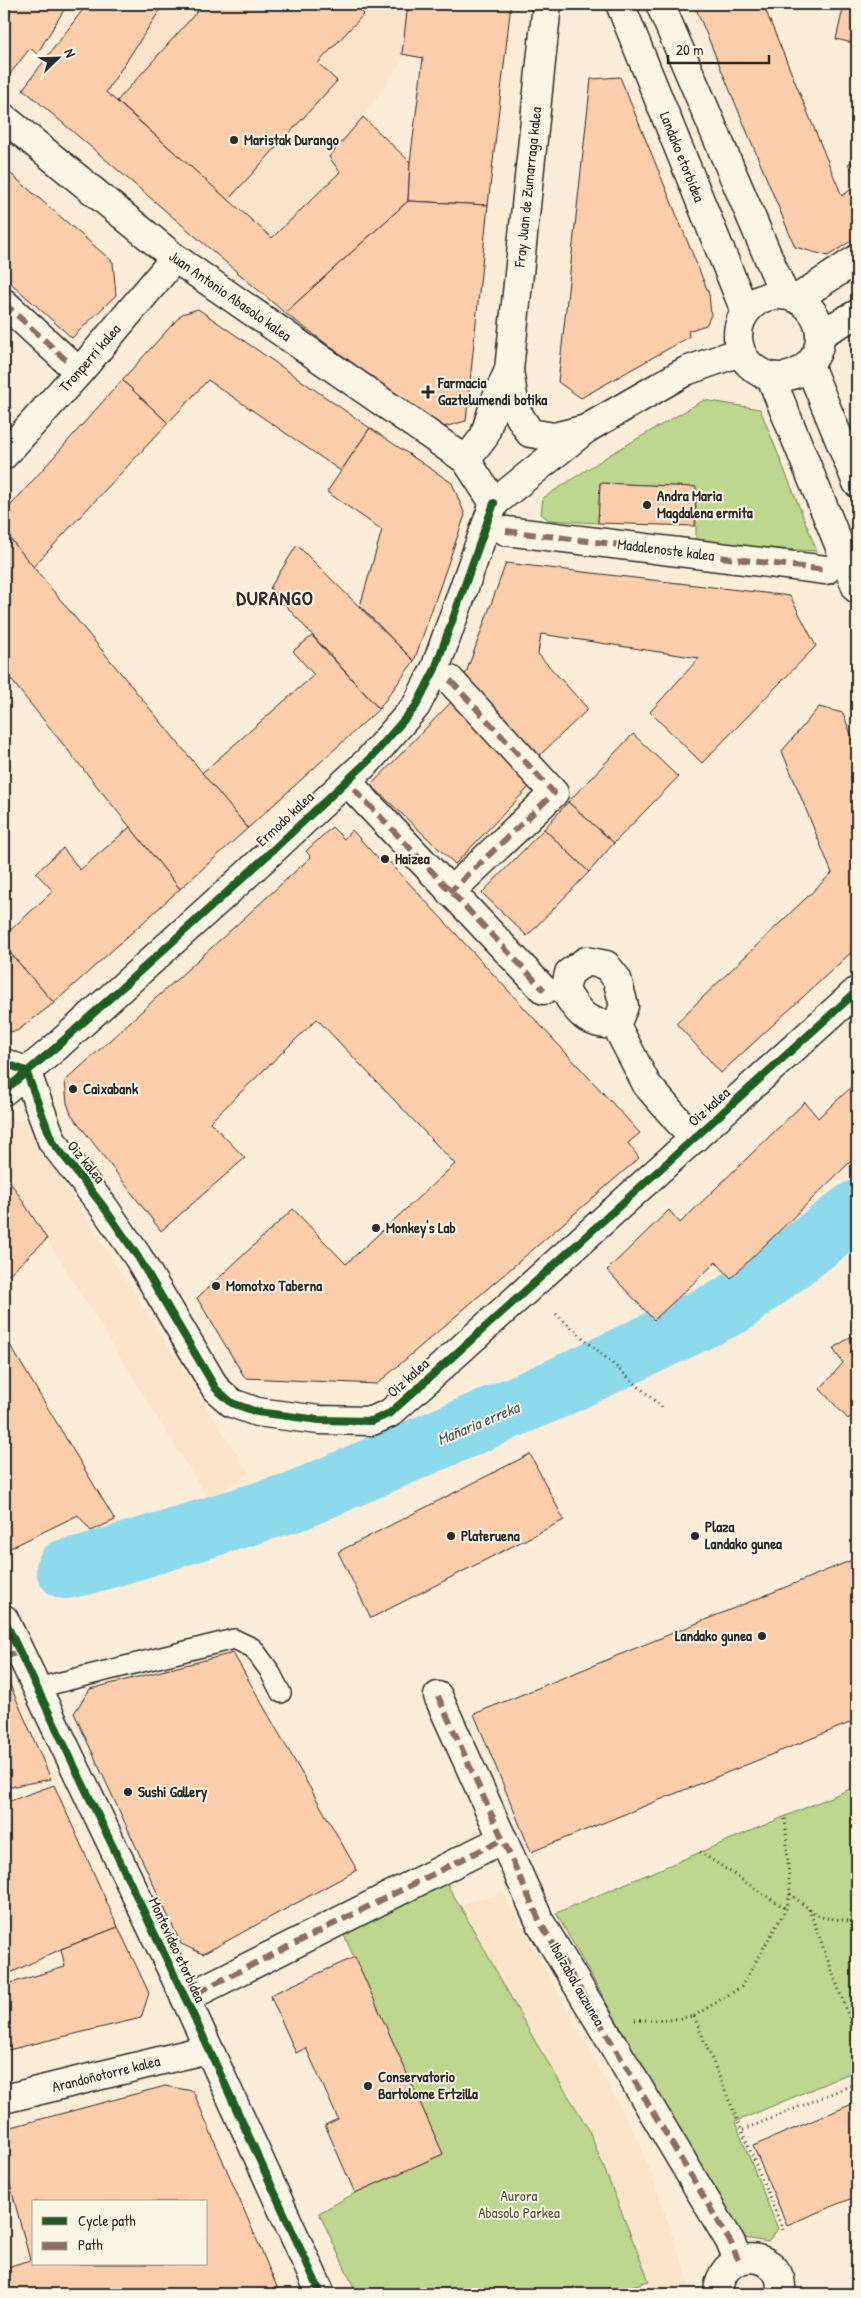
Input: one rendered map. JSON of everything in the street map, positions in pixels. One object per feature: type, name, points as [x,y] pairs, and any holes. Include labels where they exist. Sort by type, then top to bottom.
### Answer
[{"type":"street","name":"Fray Juan de Zumarraga kalea","points":[[509,370],[547,4]]},
{"type":"street","name":"Landako etorbidea","points":[[620,4],[745,311]]},
{"type":"street","points":[[660,4],[791,296]]},
{"type":"street","name":"Juan Antonio Abasolo kalea","points":[[4,118],[175,258],[466,460]]},
{"type":"street","name":"Tronperri kalea","points":[[4,455],[80,371],[175,258]]},
{"type":"street","points":[[791,296],[857,259]]},
{"type":"street","points":[[769,295],[791,296],[809,307],[817,320],[820,334],[819,345],[809,365],[799,372],[786,377],[771,378],[748,364],[740,352],[737,338],[738,324],[745,311],[756,301],[769,295]]},
{"type":"street","points":[[4,303],[67,361]]},
{"type":"street","points":[[820,334],[857,314]]},
{"type":"street","points":[[509,370],[496,400],[484,437],[466,460],[494,503],[586,429],[686,371],[740,352]]},
{"type":"street","points":[[809,365],[857,483]]},
{"type":"street","points":[[509,370],[515,409],[530,433],[554,437],[586,429]]},
{"type":"street","points":[[771,378],[857,589]]},
{"type":"street","name":"Ermodo kalea","points":[[4,1091],[15,1067],[55,1048],[245,876],[369,760],[416,706],[436,669],[494,503]]},
{"type":"street","name":"Madalenoste kalea","points":[[506,531],[826,570]]},
{"type":"street","points":[[450,680],[554,793],[450,892]]},
{"type":"street","points":[[354,789],[544,990]]},
{"type":"street","name":"Oiz kalea","points":[[15,1067],[52,1141],[103,1206],[138,1257],[216,1389],[232,1404],[257,1412],[319,1420],[372,1421],[390,1413],[857,991]]},
{"type":"street","points":[[616,1025],[647,1085],[694,1139]]},
{"type":"street","name":"Montevideo etorbidea","points":[[4,1619],[12,1654],[37,1688],[208,2049],[321,2294]]},
{"type":"street","name":"Ibaizabal auzunea","points":[[438,1696],[540,1922],[731,2243],[738,2260]]},
{"type":"street","points":[[198,1992],[503,1839]]},
{"type":"street","name":"Arandoñotorre kalea","points":[[4,2099],[208,2049]]},
{"type":"street","points":[[718,2294],[718,2281],[725,2269],[738,2260],[754,2258],[769,2264],[779,2277],[782,2294]]},
{"type":"lane","points":[[37,1688],[234,1640],[253,1648],[269,1670],[281,1693]]},
{"type":"path","points":[[556,1314],[664,1409]]},
{"type":"path","points":[[631,2019],[668,2020],[694,2016],[741,1987],[786,1909],[790,1894],[785,1816]]},
{"type":"path","points":[[700,1852],[786,1909]]},
{"type":"path","points":[[790,1894],[820,1917],[857,1922]]},
{"type":"path","points":[[810,1908],[857,2039]]},
{"type":"path","points":[[694,2016],[783,2230]]},
{"type":"path","points":[[743,2130],[857,2082]]},
{"type":"shaded area","name":"Maristak Durango","points":[[87,4],[408,4],[402,60],[363,117],[285,313],[23,89]]},
{"type":"shaded area","points":[[9,1117],[24,1121],[249,1473],[209,1501],[4,1172],[4,1122]]},
{"type":"shaded area","points":[[503,1893],[641,2145],[693,2294],[657,2294],[649,2281],[588,2128],[536,2043],[460,1904]]},
{"type":"green space","points":[[704,400],[760,409],[817,551],[696,544],[696,487],[600,483],[598,523],[549,520],[541,514],[543,498],[611,454]]},
{"type":"green space","points":[[857,1786],[857,2070],[735,2122],[778,2229],[768,2242],[738,2237],[556,1913]]},
{"type":"green space","name":"Aurora Abasolo Parkea","points":[[439,1871],[536,2043],[588,2128],[649,2281],[605,2294],[357,2294],[319,2213],[355,2193],[443,2154],[338,1922]]},
{"type":"building","points":[[4,4],[67,5],[37,54],[30,48],[7,78],[4,75]]},
{"type":"building","points":[[87,4],[164,4],[106,92],[272,238],[340,172],[329,157],[363,117],[410,162],[408,201],[285,313],[23,89]]},
{"type":"building","points":[[204,4],[353,4],[364,14],[318,63],[337,81],[228,200],[117,101]]},
{"type":"building","points":[[408,4],[511,4],[488,205],[408,201],[410,162],[423,58],[402,54]]},
{"type":"building","points":[[694,4],[763,4],[842,196],[857,185],[857,237],[828,256],[795,247]]},
{"type":"building","points":[[844,4],[857,4],[857,44],[836,39]]},
{"type":"building","points":[[620,77],[709,294],[711,315],[706,325],[688,331],[689,337],[581,398],[558,382],[591,79]]},
{"type":"building","points":[[857,158],[857,177],[848,164]]},
{"type":"building","points":[[4,168],[113,262],[116,295],[72,338],[4,277]]},
{"type":"building","points":[[408,201],[488,205],[466,421],[440,428],[285,313]]},
{"type":"building","points":[[198,309],[370,428],[341,471],[208,380],[168,423],[122,380],[182,314]]},
{"type":"building","points":[[122,380],[168,423],[33,567],[4,531],[4,513]]},
{"type":"building","points":[[370,428],[452,483],[465,515],[414,661],[360,606],[382,530],[327,492]]},
{"type":"building","name":"Andra Maria Magdalena ermita","points":[[600,483],[696,487],[695,526],[598,523]]},
{"type":"building","points":[[4,531],[248,828],[180,889],[4,671]]},
{"type":"building","points":[[297,545],[414,661],[379,709],[270,588]]},
{"type":"building","points":[[506,563],[790,596],[816,646],[702,763],[650,712],[699,658],[541,634],[538,654],[588,709],[540,755],[462,684]]},
{"type":"building","points":[[312,636],[379,709],[248,828],[202,773],[314,675],[293,651]]},
{"type":"building","points":[[455,698],[533,783],[455,864],[371,785]]},
{"type":"building","points":[[819,707],[843,713],[857,750],[857,947],[721,1073],[676,1023],[832,873],[782,751]]},
{"type":"building","points":[[633,734],[678,777],[614,843],[568,802]]},
{"type":"building","points":[[568,802],[614,843],[589,872],[544,829]]},
{"type":"building","points":[[130,827],[180,889],[54,1003],[4,946],[4,936],[53,891],[36,873],[63,848],[80,870]]},
{"type":"building","points":[[332,827],[344,839],[352,830],[379,860],[383,855],[640,1133],[628,1143],[639,1158],[377,1384],[245,1378],[197,1298],[293,1209],[346,1264],[455,1164],[317,1019],[210,1122],[245,1158],[161,1231],[71,1114],[67,1103],[65,1081],[311,857],[306,851]]},
{"type":"building","points":[[544,829],[589,872],[527,936],[482,893]]},
{"type":"building","points":[[4,946],[54,1003],[17,1031],[4,1032]]},
{"type":"building","points":[[857,1082],[857,1165],[852,1160],[731,1278],[716,1262],[654,1320],[607,1270],[669,1210],[680,1223],[805,1102],[818,1118]]},
{"type":"building","points":[[4,1172],[47,1239],[4,1279]]},
{"type":"building","points":[[857,1332],[857,1411],[848,1419],[820,1389],[843,1363],[833,1349]]},
{"type":"building","points":[[4,1335],[115,1520],[91,1531],[78,1515],[4,1551]]},
{"type":"building","name":"Plateruena","points":[[530,1454],[564,1520],[371,1618],[338,1552]]},
{"type":"building","name":"Landako gunea","points":[[857,1558],[857,1720],[531,1852],[474,1714]]},
{"type":"building","points":[[233,1653],[357,1870],[203,1954],[181,1944],[74,1713],[90,1689]]},
{"type":"building","points":[[4,1671],[51,1779],[4,1788]]},
{"type":"building","points":[[54,1785],[118,1927],[61,1949],[4,1976],[4,1803]]},
{"type":"building","points":[[118,1927],[149,1993],[141,2018],[4,2051],[4,1985],[65,1967],[61,1949]]},
{"type":"building","name":"Conservatorio Bartolome Ertzilla","points":[[355,1957],[443,2154],[355,2193],[325,2125],[338,2119],[306,2048],[296,2053],[270,1995]]},
{"type":"building","points":[[165,2086],[193,2091],[280,2294],[4,2294],[4,2268],[30,2260],[4,2162],[4,2129]]},
{"type":"building","points":[[857,2102],[857,2196],[787,2225],[753,2146]]},
{"type":"building","points":[[4,2162],[11,2190],[4,2193]]},
{"type":"waterway","name":"Mañaria erreka","points":[[66,1569],[89,1564],[296,1501],[558,1388],[732,1305],[857,1210]]},
{"type":"marked path","points":[[4,303],[67,361]]},
{"type":"marked path","points":[[506,531],[826,570]]},
{"type":"marked path","points":[[450,680],[554,793],[450,892]]},
{"type":"marked path","points":[[354,789],[544,990]]},
{"type":"marked path","points":[[4,1656],[21,1652]]},
{"type":"marked path","points":[[438,1696],[540,1922],[731,2243],[738,2260]]},
{"type":"marked path","points":[[198,1992],[503,1839]]},
{"type":"cycle path","points":[[4,1091],[55,1048],[245,876],[369,760],[416,706],[435,669],[494,503]]},
{"type":"cycle path","points":[[4,1063],[26,1071],[52,1141],[103,1206],[138,1257],[216,1389],[232,1403],[257,1412],[319,1420],[372,1421],[390,1413],[857,991]]},
{"type":"cycle path","points":[[4,1619],[190,2008],[321,2294]]},
{"type":"place","name":"Maristak Durango","points":[[234,140]]},
{"type":"place","name":"Farmacia Gaztelumendi botika","points":[[428,392]]},
{"type":"place","name":"Andra Maria Magdalena ermita","points":[[647,505]]},
{"type":"place","name":"Haizea","points":[[385,859]]},
{"type":"place","name":"Caixabank","points":[[73,1089]]},
{"type":"place","name":"Monkey's Lab","points":[[376,1228]]},
{"type":"place","name":"Momotxo Taberna","points":[[216,1286]]},
{"type":"place","name":"Plateruena","points":[[451,1536]]},
{"type":"place","name":"Plaza Landako gunea","points":[[695,1536]]},
{"type":"place","name":"Landako gunea","points":[[762,1636]]},
{"type":"place","name":"Sushi Gallery","points":[[128,1792]]},
{"type":"place","name":"Conservatorio Bartolome Ertzilla","points":[[368,2086]]},
{"type":"district","name":"DURANGO","points":[[275,598]]}]
